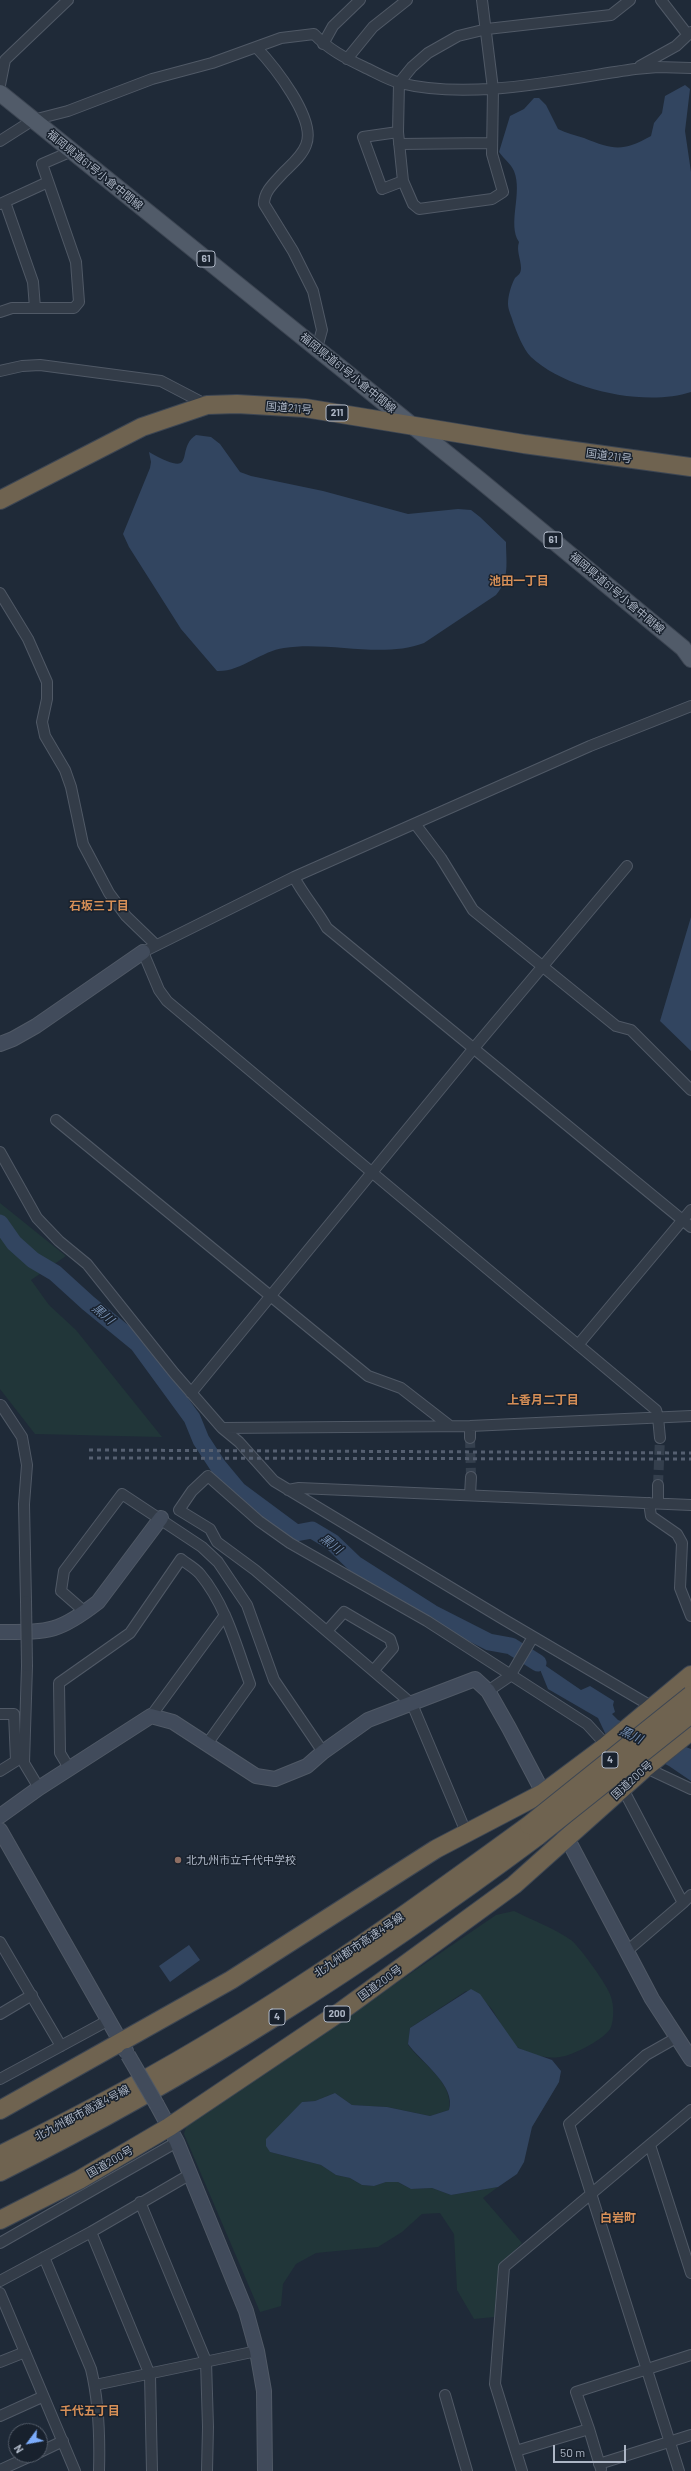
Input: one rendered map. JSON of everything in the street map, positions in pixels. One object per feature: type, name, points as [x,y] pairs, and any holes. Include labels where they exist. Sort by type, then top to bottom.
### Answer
[{"type":"highway","name":"国道211号","points":[[0,500],[142,427],[208,405],[237,404],[305,408],[691,467]]},
{"type":"highway","points":[[0,2110],[124,2048],[436,1848],[543,1793],[608,1744],[651,1709],[690,1674]]},
{"type":"highway","name":"北九州都市高速4号線","points":[[0,2172],[137,2100],[232,2045],[435,1912],[691,1695]]},
{"type":"highway","name":"北九州都市高速4号線","points":[[0,2155],[114,2096],[226,2033],[321,1972],[426,1900],[533,1830],[691,1714]]},
{"type":"highway","name":"国道200号","points":[[0,2220],[173,2135],[333,2016],[514,1885],[566,1837],[690,1731]]},
{"type":"main road","name":"福岡県道61号小倉中間線","points":[[0,93],[317,348],[642,613],[683,648],[691,659]]},
{"type":"street","points":[[0,85],[5,60],[68,0]]},
{"type":"street","points":[[323,44],[333,26],[360,0]]},
{"type":"street","points":[[347,59],[373,27],[407,0]]},
{"type":"street","points":[[482,0],[487,29],[493,89],[492,154],[503,192],[492,199],[419,209],[413,204],[403,181],[398,132],[399,83],[412,67],[444,43],[458,36],[487,29],[611,15],[630,0]]},
{"type":"street","points":[[635,69],[676,46],[690,33],[661,0]]},
{"type":"street","points":[[0,141],[33,120],[68,111],[152,80],[212,64],[282,38],[314,34],[323,44],[347,59],[399,83],[452,90],[493,89],[658,66],[691,68]]},
{"type":"street","points":[[256,48],[274,66],[296,99],[308,131],[307,144],[300,155],[271,186],[264,198],[264,204],[293,251],[312,292],[322,330],[317,348]]},
{"type":"street","points":[[398,132],[363,137],[382,189],[403,181]]},
{"type":"street","points":[[399,144],[491,142]]},
{"type":"street","points":[[0,312],[12,308],[74,308],[79,302],[76,262],[42,164],[72,151]]},
{"type":"street","points":[[35,308],[33,282],[2,203],[48,182]]},
{"type":"street","points":[[0,371],[40,364],[161,381],[208,405]]},
{"type":"street","points":[[0,593],[28,639],[47,682],[47,699],[42,722],[45,736],[65,770],[83,844],[109,893],[126,916],[156,945]]},
{"type":"street","points":[[0,1044],[13,1039],[36,1026],[142,952],[294,877],[416,825],[590,746],[691,706]]},
{"type":"street","points":[[416,825],[441,858],[473,910],[616,1026],[631,1030],[691,1090]]},
{"type":"street","points":[[191,1393],[474,1048],[627,866]]},
{"type":"street","points":[[294,877],[305,897],[317,910],[327,928],[691,1227]]},
{"type":"street","points":[[142,952],[159,990],[167,1001],[373,1171],[578,1346],[656,1410],[660,1438]]},
{"type":"street","points":[[56,1120],[368,1376],[401,1388],[450,1426]]},
{"type":"street","points":[[0,1152],[37,1218],[59,1241],[86,1264],[191,1393],[222,1428],[239,1442],[274,1481],[532,1639],[690,1731]]},
{"type":"street","points":[[578,1346],[691,1210]]},
{"type":"street","points":[[1,1405],[22,1437],[27,1465],[24,1504],[27,1666],[24,1763],[39,1788]]},
{"type":"street","points":[[222,1428],[470,1426],[691,1416]]},
{"type":"street","points":[[470,1426],[470,1438]]},
{"type":"street","points":[[466,1832],[412,1704],[255,1570],[217,1542],[210,1529],[179,1510],[192,1490],[208,1476],[259,1521],[290,1543],[426,1621],[511,1673],[587,1724],[608,1744],[691,1789]]},
{"type":"street","points":[[470,1477],[470,1495]]},
{"type":"street","points":[[658,1485],[651,1516],[677,1534],[682,1543],[680,1588],[691,1616]]},
{"type":"street","points":[[288,1490],[299,1488],[691,1505]]},
{"type":"street","points":[[85,1612],[61,1591],[64,1571],[122,1494],[161,1518],[202,1547],[218,1562],[234,1583],[247,1605],[274,1680],[323,1752]]},
{"type":"street","points":[[0,1632],[40,1632],[63,1626],[85,1612],[98,1602],[161,1518]]},
{"type":"street","points":[[69,1768],[60,1753],[59,1683],[130,1633],[181,1559],[200,1574],[225,1615],[250,1684],[207,1744]]},
{"type":"street","points":[[328,1631],[344,1612],[390,1639],[393,1648],[374,1670]]},
{"type":"street","points":[[0,1816],[69,1768],[151,1716],[225,1615]]},
{"type":"street","points":[[488,1691],[511,1673],[532,1639]]},
{"type":"street","points":[[151,1716],[173,1722],[256,1776],[275,1779],[307,1766],[323,1752],[368,1720],[476,1680],[488,1691],[652,1999],[691,2059]]},
{"type":"street","points":[[0,1714],[14,1714],[16,1761],[0,1771]]},
{"type":"street","points":[[623,1789],[683,1903]]},
{"type":"street","points":[[0,1830],[173,2135],[246,2311],[257,2351],[265,2409],[265,2471]]},
{"type":"street","points":[[627,1951],[691,1895]]},
{"type":"street","points":[[0,1942],[3,1954],[32,1995],[61,2046]]},
{"type":"street","points":[[0,2014],[32,1995]]},
{"type":"street","points":[[0,2078],[107,2020]]},
{"type":"street","points":[[676,2038],[646,2055],[569,2124],[592,2192],[679,2471]]},
{"type":"street","points":[[522,2471],[495,2384],[504,2267],[691,2110]]},
{"type":"street","points":[[0,2243],[173,2135]]},
{"type":"street","points":[[650,2145],[691,2273]]},
{"type":"street","points":[[0,2281],[91,2232],[140,2202],[189,2175]]},
{"type":"street","points":[[140,2202],[206,2361],[208,2427],[207,2471]]},
{"type":"street","points":[[91,2232],[150,2375],[152,2471]]},
{"type":"street","points":[[44,2257],[91,2369],[95,2385],[100,2438],[98,2471]]},
{"type":"street","points":[[0,2293],[3,2306],[25,2352],[42,2397],[64,2441],[75,2471]]},
{"type":"street","points":[[95,2385],[150,2375],[206,2361],[257,2351]]},
{"type":"street","points":[[0,2362],[25,2352]]},
{"type":"street","points":[[691,2355],[576,2392],[589,2429],[600,2468],[670,2441],[691,2435]]},
{"type":"street","points":[[445,2396],[468,2471]]},
{"type":"street","points":[[0,2416],[42,2397]]},
{"type":"street","points":[[516,2451],[589,2429]]},
{"type":"street","points":[[48,2448],[64,2441]]},
{"type":"street","points":[[0,2470],[15,2463]]},
{"type":"green space","points":[[0,1203],[66,1256],[31,1280],[49,1305],[76,1330],[162,1437],[35,1434],[0,1389]]},
{"type":"green space","points":[[514,1911],[571,1940],[600,1976],[609,1992],[613,2004],[611,2027],[603,2036],[588,2046],[565,2056],[544,2057],[533,2054],[514,2045],[489,2005],[466,1991],[410,2028],[408,2045],[442,2082],[447,2091],[449,2110],[430,2116],[387,2107],[352,2105],[335,2093],[315,2101],[302,2102],[270,2152],[321,2165],[336,2175],[350,2178],[362,2185],[374,2186],[386,2182],[398,2182],[411,2189],[432,2188],[451,2195],[498,2187],[483,2198],[522,2243],[499,2266],[494,2317],[474,2319],[457,2290],[454,2234],[440,2213],[422,2214],[402,2232],[378,2247],[316,2253],[296,2264],[283,2284],[281,2306],[260,2312],[184,2134],[186,2127],[496,1915]]},
{"type":"water","points":[[685,85],[690,89],[685,131],[691,172],[691,392],[652,398],[629,396],[585,387],[546,369],[531,357],[520,341],[509,309],[508,301],[511,287],[521,270],[518,249],[519,242],[514,226],[517,189],[516,180],[513,168],[499,152],[510,116],[524,109],[534,98],[539,98],[546,105],[558,129],[603,145],[618,148],[625,147],[633,145],[651,136],[654,123],[662,113],[665,96]]},
{"type":"water","points":[[196,435],[211,437],[220,444],[240,472],[251,476],[323,491],[408,514],[458,509],[471,510],[506,542],[507,563],[503,583],[496,595],[424,643],[408,648],[373,650],[301,646],[284,648],[267,653],[243,665],[217,671],[181,629],[129,547],[123,534],[150,468],[151,462],[149,452],[175,464],[180,463],[183,460],[190,441]]},
{"type":"water","points":[[691,917],[691,1051],[660,1021]]},
{"type":"water","points":[[527,1653],[581,1690],[590,1686],[614,1701],[613,1705],[615,1712],[612,1714],[618,1720],[691,1749],[691,1781],[669,1766],[605,1733],[598,1718],[548,1689],[539,1667],[525,1656]]},
{"type":"water","points":[[189,1945],[200,1960],[170,1982],[159,1966]]},
{"type":"water","points":[[471,1989],[480,1994],[518,2048],[552,2060],[561,2071],[559,2082],[532,2127],[524,2162],[517,2174],[498,2187],[451,2195],[432,2188],[411,2189],[398,2182],[386,2182],[374,2186],[362,2185],[350,2178],[336,2175],[321,2165],[270,2152],[266,2146],[266,2139],[302,2102],[315,2101],[335,2093],[352,2105],[387,2107],[430,2116],[449,2110],[450,2101],[448,2092],[443,2083],[408,2044],[410,2028]]},
{"type":"waterway","name":"黒川","points":[[0,1223],[14,1243],[33,1260],[55,1273],[88,1303],[138,1344],[192,1418],[201,1440],[218,1466],[238,1490],[296,1533],[312,1530],[332,1542],[355,1564],[432,1613],[489,1642],[511,1646],[538,1663]]},
{"type":"tunnel","points":[[470,1438],[471,1477]]},
{"type":"tunnel","points":[[658,1485],[660,1438]]},
{"type":"railway","points":[[89,1450],[691,1453]]},
{"type":"railway","points":[[89,1458],[691,1459]]},
{"type":"place","name":"北九州市立千代中学校","points":[[178,1860]]},
{"type":"district","name":"池田一丁目","points":[[519,581]]},
{"type":"district","name":"石坂三丁目","points":[[99,906]]},
{"type":"district","name":"上香月二丁目","points":[[543,1400]]},
{"type":"district","name":"白岩町","points":[[618,2218]]},
{"type":"district","name":"千代五丁目","points":[[90,2411]]}]
